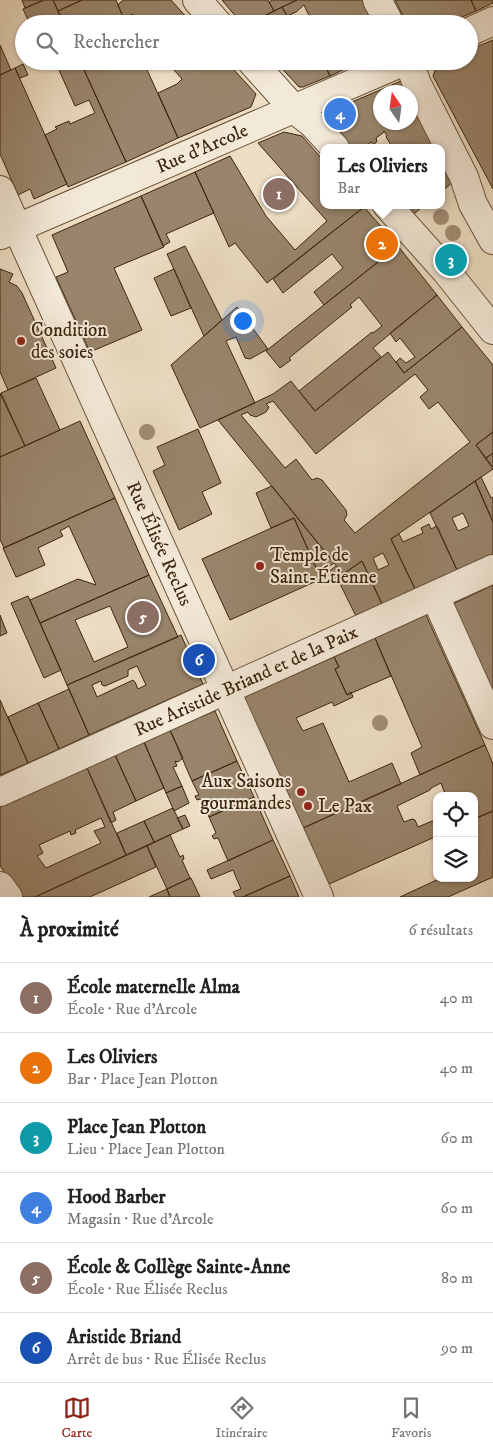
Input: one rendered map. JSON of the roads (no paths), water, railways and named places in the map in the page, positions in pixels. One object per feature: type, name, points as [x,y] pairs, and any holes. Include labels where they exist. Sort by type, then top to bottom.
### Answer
[{"type":"street","points":[[197,0],[210,15]]},
{"type":"street","points":[[378,0],[386,15]]},
{"type":"street","points":[[478,28],[493,21]]},
{"type":"street","points":[[259,70],[294,109],[313,124],[331,144]]},
{"type":"street","name":"Rue d'Arcole","points":[[9,232],[386,70]]},
{"type":"street","points":[[411,70],[464,177],[473,204],[493,240]]},
{"type":"street","name":"Rue Élisée Reclus","points":[[0,190],[9,232],[319,897]]},
{"type":"street","points":[[395,214],[446,271],[493,330]]},
{"type":"street","name":"Rue Aristide Briand et de la Paix","points":[[0,792],[225,692],[493,569]]},
{"type":"street","points":[[435,596],[493,725]]},
{"type":"street","points":[[0,886],[8,897]]},
{"type":"place","name":"Hood Barber","points":[[340,114]]},
{"type":"place","name":"École maternelle Alma","points":[[279,194]]},
{"type":"place","name":"Les Oliviers","points":[[382,244]]},
{"type":"place","name":"Place Jean Plotton","points":[[451,260]]},
{"type":"place","name":"Condition des soies","points":[[21,341]]},
{"type":"place","name":"Temple de Saint-Étienne","points":[[260,566]]},
{"type":"place","name":"École & Collège Sainte-Anne","points":[[143,617]]},
{"type":"place","name":"Aristide Briand","points":[[199,660]]},
{"type":"place","name":"Aux Saisons gourmandes","points":[[301,792]]},
{"type":"place","name":"Le Pax","points":[[308,806]]}]
